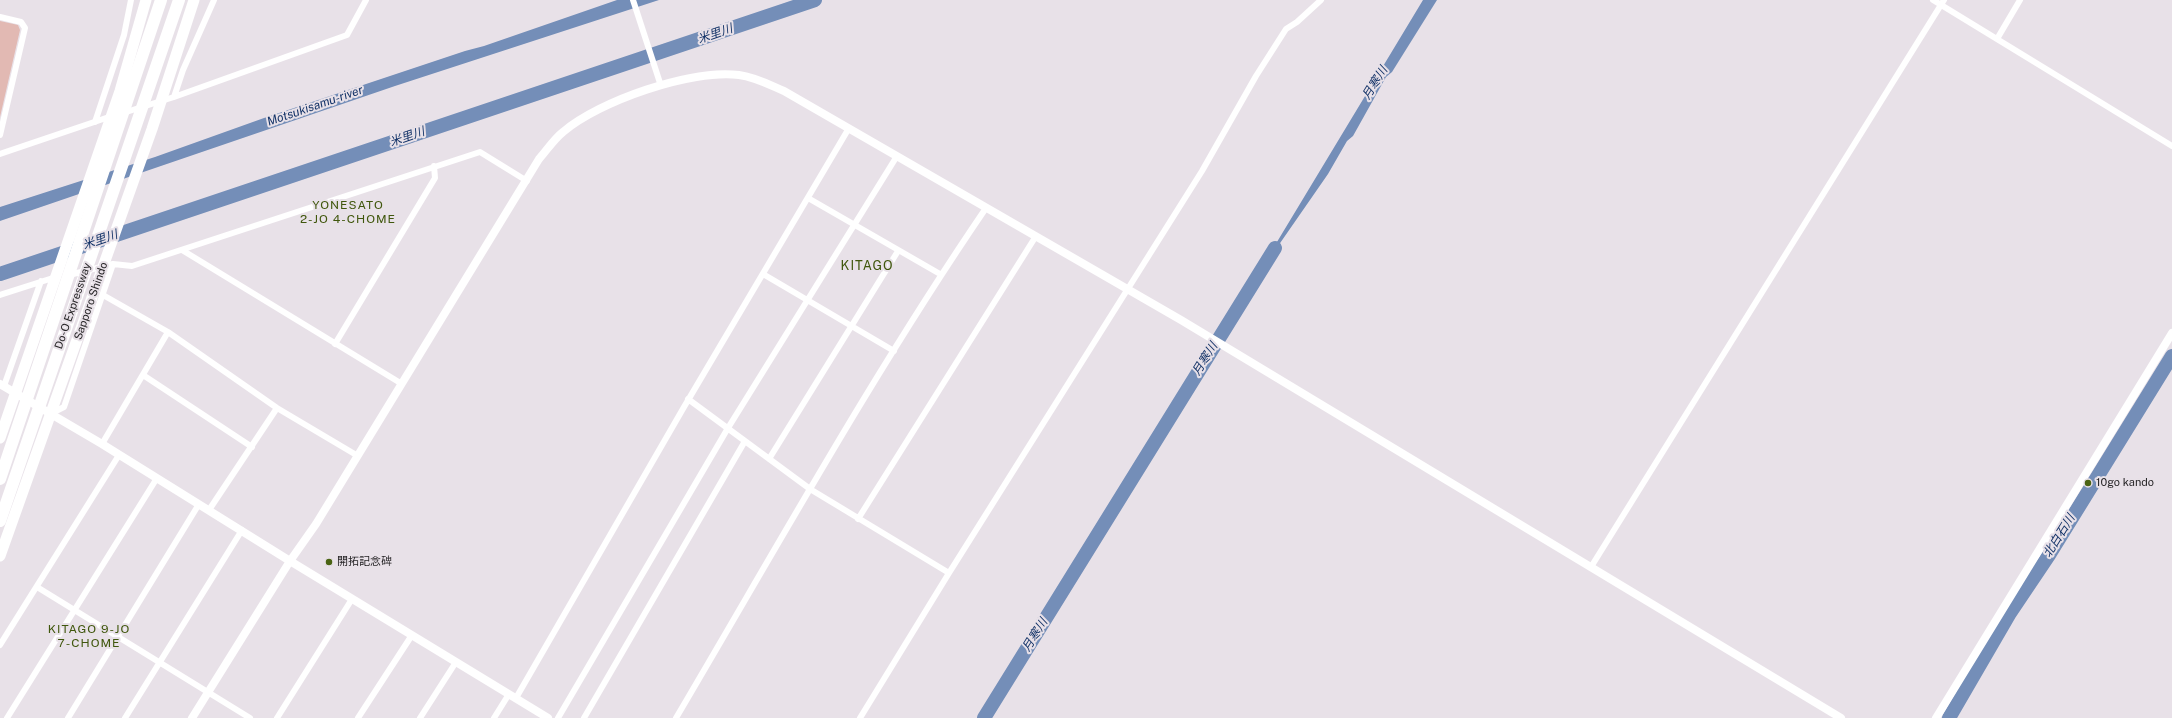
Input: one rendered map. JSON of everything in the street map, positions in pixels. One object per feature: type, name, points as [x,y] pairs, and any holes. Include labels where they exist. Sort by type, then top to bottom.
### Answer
[{"type":"highway","points":[[0,438],[120,91],[146,0]]},
{"type":"highway","name":"Do-O Expressway","points":[[0,478],[161,0]]},
{"type":"highway","name":"Do-O Expressway","points":[[0,521],[122,161],[179,0]]},
{"type":"highway","name":"Sapporo Shindo","points":[[0,556],[152,129],[194,0]]},
{"type":"street","points":[[95,122],[124,36],[131,0]]},
{"type":"street","points":[[174,97],[183,70],[214,0]]},
{"type":"street","points":[[0,154],[174,97],[347,35],[366,0]]},
{"type":"street","points":[[633,0],[661,86]]},
{"type":"street","points":[[860,718],[948,573],[1129,289],[1202,171],[1256,76],[1286,29],[1297,22],[1321,0]]},
{"type":"street","points":[[1933,0],[1943,3],[1997,39],[2172,146]]},
{"type":"street","points":[[1997,39],[2020,0]]},
{"type":"street","points":[[1591,567],[1943,3]]},
{"type":"street","points":[[0,17],[21,22],[25,28],[0,135]]},
{"type":"street","points":[[192,718],[290,561],[316,524],[527,181],[539,159],[563,132],[589,114],[661,86],[701,76],[739,75],[757,79],[784,91],[1129,289],[1841,718]]},
{"type":"street","points":[[494,718],[513,696],[849,128]]},
{"type":"street","points":[[0,295],[41,281],[113,264],[132,266],[480,152],[527,181]]},
{"type":"street","points":[[558,718],[728,428],[806,300],[855,225],[897,156]]},
{"type":"street","points":[[335,344],[435,178],[434,166]]},
{"type":"street","points":[[808,198],[940,274]]},
{"type":"street","points":[[676,718],[810,489],[940,274],[986,208]]},
{"type":"street","points":[[858,519],[1036,236]]},
{"type":"street","points":[[182,250],[402,384]]},
{"type":"street","points":[[769,459],[898,251]]},
{"type":"street","points":[[50,414],[64,407],[113,264]]},
{"type":"street","points":[[763,274],[894,351]]},
{"type":"street","points":[[41,281],[2,385],[102,444],[290,561],[548,718]]},
{"type":"street","points":[[103,295],[168,332],[277,408],[358,456]]},
{"type":"street","points":[[102,444],[168,332]]},
{"type":"street","points":[[1936,718],[2172,333]]},
{"type":"street","points":[[143,375],[252,447]]},
{"type":"street","points":[[688,399],[810,489],[948,573]]},
{"type":"street","points":[[209,510],[277,408]]},
{"type":"street","points":[[584,718],[745,441]]},
{"type":"street","points":[[0,646],[119,455]]},
{"type":"street","points":[[7,718],[157,478]]},
{"type":"street","points":[[68,718],[199,504]]},
{"type":"street","points":[[125,718],[242,530]]},
{"type":"street","points":[[37,587],[250,718]]},
{"type":"street","points":[[277,718],[352,599]]},
{"type":"street","points":[[358,718],[412,635]]},
{"type":"street","points":[[420,718],[456,662]]},
{"type":"shaded area","points":[[0,21],[18,25],[20,30],[0,117]]},
{"type":"water","name":"Motsukisamu-river","points":[[617,0],[659,0],[395,86],[0,221],[0,207],[155,157],[264,118],[484,46]]},
{"type":"water","points":[[1423,0],[1437,0],[1392,72],[1386,77],[1353,136],[1347,141],[1328,174],[1251,285]]},
{"type":"waterway","name":"米里川","points":[[0,274],[815,0]]},
{"type":"waterway","name":"月寒川","points":[[984,718],[1275,248]]},
{"type":"waterway","name":"北白石川","points":[[1949,718],[2010,613],[2049,555],[2172,356]]},
{"type":"place","name":"10go kando","points":[[2088,483]]},
{"type":"place","name":"開拓記念碑","points":[[329,562]]},
{"type":"district","name":"YONESATO 2-JO 4-CHOME","points":[[348,212]]},
{"type":"district","name":"KITAGO","points":[[867,266]]},
{"type":"district","name":"KITAGO 9-JO 7-CHOME","points":[[89,636]]}]
